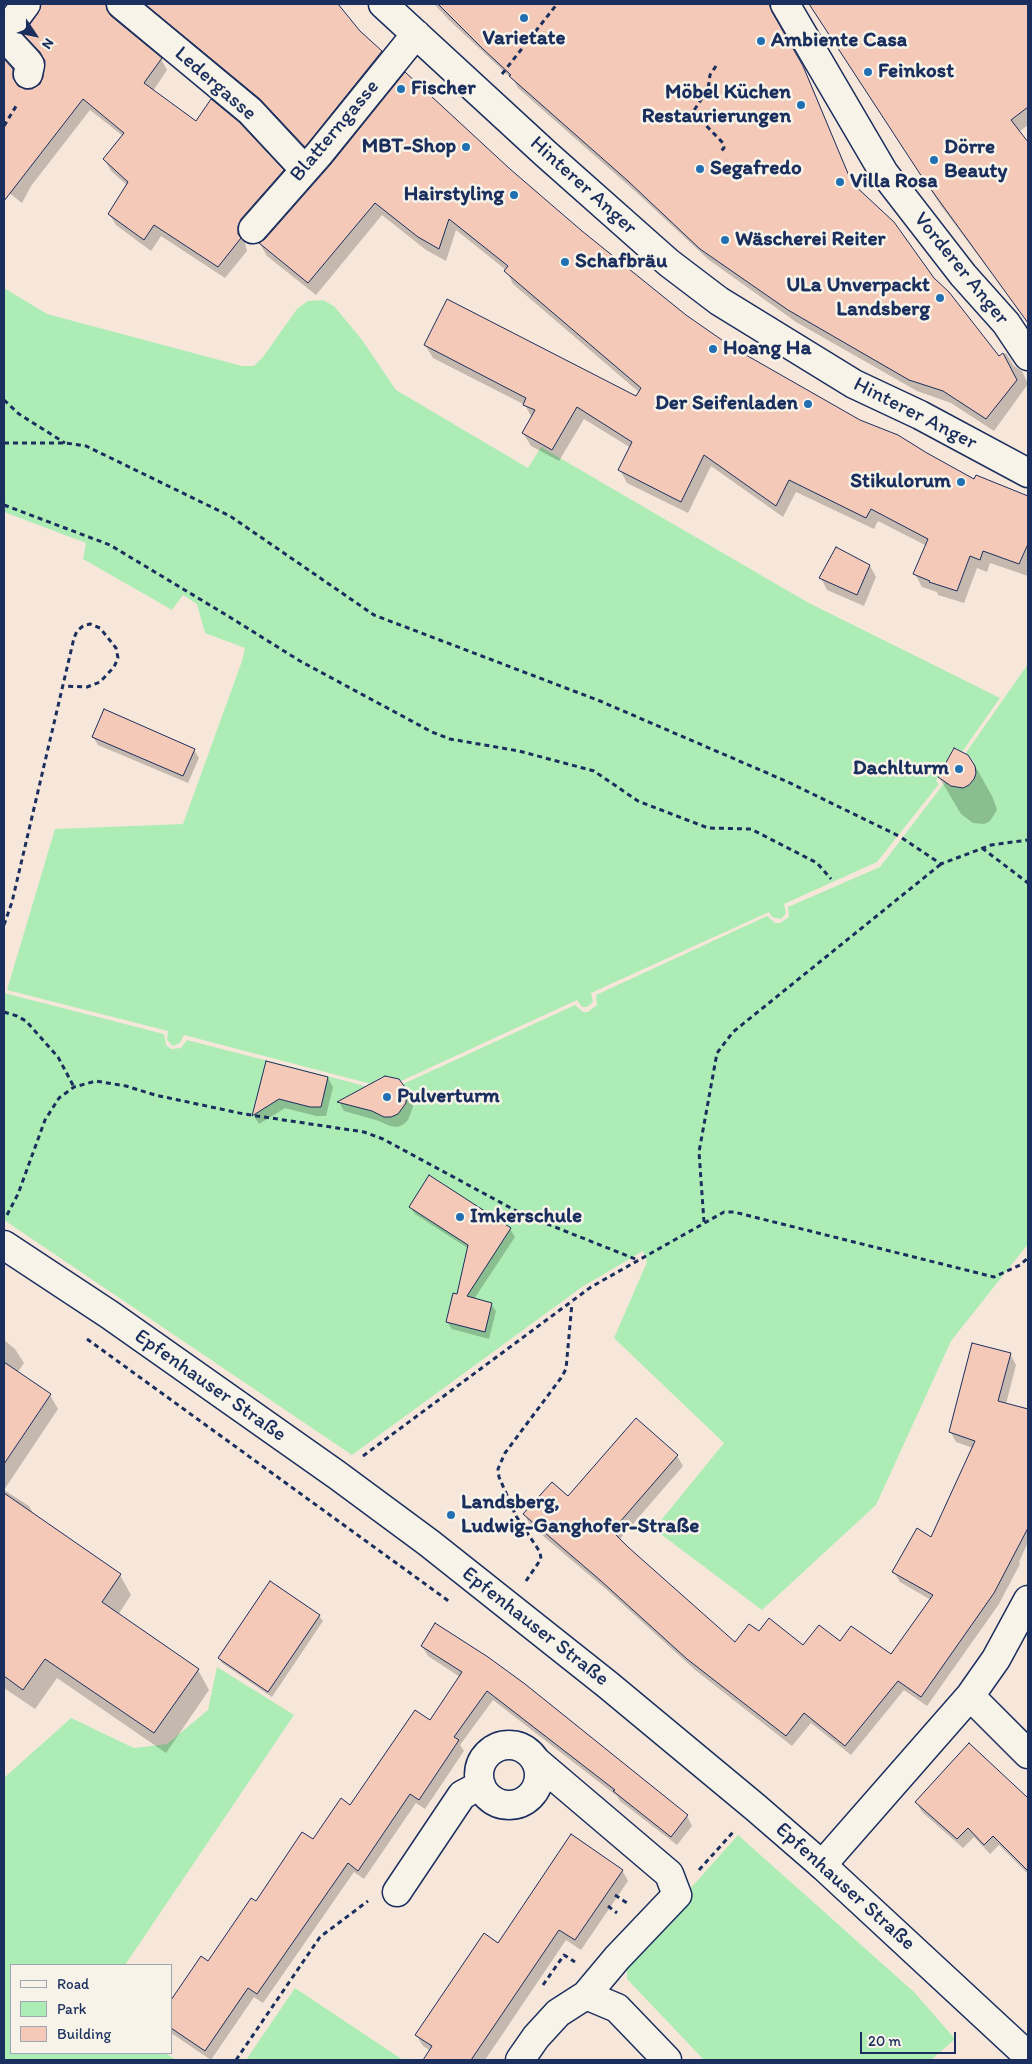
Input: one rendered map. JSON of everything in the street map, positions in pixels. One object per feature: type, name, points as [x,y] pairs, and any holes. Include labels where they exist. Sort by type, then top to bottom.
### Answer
[{"type":"street","points":[[4,33],[26,4]]},
{"type":"street","name":"Ledergasse","points":[[121,4],[250,111],[304,169]]},
{"type":"street","name":"Hinterer Anger","points":[[383,4],[483,97],[669,263],[718,301],[854,384],[1022,464]]},
{"type":"street","name":"Vorderer Anger","points":[[785,4],[884,173],[964,274],[1006,323],[1028,356]]},
{"type":"street","name":"Blatterngasse","points":[[253,229],[319,154],[416,34]]},
{"type":"street","points":[[4,36],[27,60],[30,65],[28,74]]},
{"type":"street","name":"Epfenhauser Straße","points":[[4,1245],[110,1315],[337,1475],[429,1543],[688,1750],[755,1807],[822,1865],[1028,2056]]},
{"type":"street","points":[[822,1865],[970,1696],[996,1660],[1028,1600]]},
{"type":"street","points":[[970,1696],[1028,1754]]},
{"type":"street","points":[[520,2060],[536,2036],[558,2013],[586,1995],[617,1958],[677,1895],[669,1874],[536,1761],[529,1752],[520,1747],[510,1745],[490,1751],[480,1769],[479,1779],[481,1785],[489,1798],[497,1803],[506,1805],[524,1801],[532,1796],[537,1788],[539,1769],[536,1761]]},
{"type":"street","points":[[397,1892],[462,1795],[481,1785]]},
{"type":"street","points":[[586,1995],[617,2008],[667,2060]]},
{"type":"path","points":[[483,97],[557,4]]},
{"type":"path","points":[[716,66],[710,75],[708,89],[693,112],[724,143],[724,148],[719,153]]},
{"type":"path","points":[[4,400],[20,414],[66,443]]},
{"type":"path","points":[[4,442],[66,443],[86,446],[230,516],[374,615],[600,701],[788,782],[900,837],[941,864]]},
{"type":"path","points":[[4,505],[110,545],[300,661],[432,732],[450,739],[519,751],[594,771],[638,801],[675,817],[708,828],[751,829],[817,863],[831,879]]},
{"type":"path","points":[[4,924],[12,902],[63,686],[77,631],[83,626],[90,624],[100,628],[116,648],[118,658],[114,667],[100,682],[87,687],[63,686]]},
{"type":"path","points":[[704,1222],[699,1152],[717,1053],[733,1032],[941,864],[981,848],[1028,840]]},
{"type":"path","points":[[981,848],[1028,883]]},
{"type":"path","points":[[4,1012],[26,1021],[58,1057],[74,1088]]},
{"type":"path","points":[[4,1223],[18,1194],[45,1120],[59,1098],[74,1088],[96,1081],[126,1086],[155,1095],[244,1114],[364,1132],[383,1139],[522,1214],[638,1260]]},
{"type":"path","points":[[337,1475],[592,1288],[724,1212],[734,1212],[994,1277],[1020,1265],[1028,1258]]},
{"type":"path","points":[[507,1606],[541,1559],[540,1552],[516,1516],[499,1477],[498,1469],[505,1453],[566,1369],[572,1302]]},
{"type":"path","points":[[82,1336],[453,1604]]},
{"type":"path","points":[[677,1895],[755,1807]]},
{"type":"path","points":[[236,2060],[320,1937],[383,1890],[397,1892]]},
{"type":"green space","points":[[4,288],[47,314],[242,366],[254,366],[263,357],[297,309],[308,301],[323,300],[334,306],[362,340],[396,390],[528,468],[541,447],[807,602],[1000,698],[962,752],[953,748],[936,781],[939,784],[877,862],[784,904],[786,913],[781,919],[772,917],[769,912],[591,993],[593,1002],[587,1007],[582,1007],[577,1000],[401,1081],[385,1076],[371,1084],[184,1035],[180,1043],[173,1046],[167,1040],[168,1031],[7,990],[55,829],[183,824],[245,648],[205,633],[197,604],[183,595],[172,610],[83,559],[86,543],[4,512]]},
{"type":"green space","points":[[1028,664],[1028,1244],[951,1341],[876,1505],[762,1610],[654,1529],[724,1443],[614,1338],[647,1262],[643,1251],[582,1287],[352,1455],[4,1220],[4,993],[164,1034],[166,1045],[171,1049],[181,1048],[187,1040],[369,1087],[372,1110],[384,1117],[391,1117],[398,1114],[406,1103],[408,1096],[403,1084],[575,1005],[583,1012],[588,1012],[597,1005],[596,995],[767,916],[775,923],[780,923],[789,917],[788,907],[880,867],[945,782],[951,786],[963,788],[974,779],[976,773],[973,760],[965,754]]},
{"type":"green space","points":[[217,1667],[294,1715],[126,1964],[10,1964],[10,2054],[167,2054],[176,2060],[4,2060],[4,1778],[71,1718],[134,1748],[167,1744],[208,1710]]},
{"type":"green space","points":[[738,1835],[914,1992],[955,2039],[931,2060],[704,2060],[627,1979],[627,1960]]},
{"type":"green space","points":[[295,1988],[403,2060],[246,2060]]},
{"type":"building","points":[[41,4],[106,4],[111,16],[162,58],[144,83],[196,121],[211,99],[239,122],[284,170],[241,219],[238,226],[238,234],[241,238],[218,267],[154,225],[144,240],[108,214],[128,182],[103,159],[124,133],[83,99],[4,201],[4,59],[13,69],[13,78],[18,86],[32,89],[40,84],[45,61],[40,52],[23,34],[38,13]]},
{"type":"building","points":[[145,4],[338,4],[360,31],[382,51],[305,147],[260,99]]},
{"type":"building","points":[[438,4],[769,4],[803,66],[852,183],[894,222],[934,278],[949,292],[999,356],[1003,353],[1017,380],[986,419],[943,391],[909,380],[788,310],[700,249],[628,181],[509,76],[511,75]]},
{"type":"building","points":[[809,4],[1028,4],[1028,107],[1011,120],[1028,142],[1028,323],[922,177]]},
{"type":"building","points":[[405,72],[510,169],[582,231],[686,315],[732,347],[860,420],[898,435],[974,479],[976,475],[1028,496],[1028,544],[1019,564],[983,551],[980,560],[970,556],[957,591],[929,582],[913,574],[928,539],[871,509],[866,518],[789,480],[776,506],[704,455],[681,502],[618,470],[632,442],[577,407],[552,450],[522,433],[535,410],[523,405],[526,398],[424,345],[447,299],[636,396],[641,388],[504,271],[508,266],[449,219],[439,249],[418,237],[375,203],[308,283],[259,243],[265,239],[331,164]]},
{"type":"building","points":[[836,547],[870,565],[857,595],[819,578]]},
{"type":"building","points":[[104,709],[195,749],[183,776],[92,737]]},
{"type":"building","name":"Dachlturm","points":[[954,748],[968,755],[975,766],[976,773],[974,779],[963,788],[951,786],[938,777]]},
{"type":"building","points":[[266,1061],[328,1077],[321,1107],[310,1107],[279,1099],[252,1116]]},
{"type":"building","name":"Pulverturm","points":[[385,1076],[399,1079],[407,1090],[406,1103],[398,1114],[384,1117],[372,1111],[337,1102]]},
{"type":"building","name":"Imkerschule","points":[[429,1175],[511,1228],[467,1296],[492,1303],[485,1332],[446,1322],[453,1293],[457,1294],[468,1245],[409,1207]]},
{"type":"building","points":[[972,1343],[1011,1353],[998,1401],[1028,1409],[1028,1528],[994,1593],[921,1697],[898,1681],[845,1746],[804,1713],[786,1736],[687,1659],[600,1580],[523,1514],[552,1482],[568,1496],[636,1418],[678,1455],[612,1531],[628,1547],[735,1642],[749,1624],[759,1631],[769,1618],[803,1645],[819,1625],[840,1641],[851,1626],[891,1654],[933,1595],[892,1572],[917,1528],[931,1537],[975,1441],[949,1432]]},
{"type":"building","points":[[4,1362],[51,1394],[4,1464]]},
{"type":"building","points":[[4,1493],[121,1574],[102,1602],[199,1669],[154,1733],[45,1659],[23,1690],[4,1676]]},
{"type":"building","points":[[270,1581],[320,1615],[268,1692],[218,1658]]},
{"type":"building","points":[[435,1623],[488,1657],[525,1684],[688,1815],[671,1837],[613,1791],[615,1790],[487,1691],[454,1737],[459,1740],[419,1800],[410,1794],[358,1871],[348,1863],[257,1994],[248,1988],[205,2051],[172,2029],[172,1999],[201,1956],[208,1961],[251,1898],[256,1901],[302,1832],[313,1839],[341,1798],[350,1805],[415,1710],[430,1720],[462,1672],[421,1646]]},
{"type":"building","points":[[969,1743],[1028,1798],[1028,1871],[993,1836],[984,1845],[968,1828],[957,1839],[915,1802]]},
{"type":"building","points":[[571,1834],[623,1870],[575,1940],[559,1930],[471,2060],[423,2060],[432,2046],[415,2035],[484,1933],[498,1943]]},
{"type":"place","name":"Varietate","points":[[524,18]]},
{"type":"place","name":"Ambiente Casa","points":[[761,41]]},
{"type":"place","name":"Feinkost","points":[[868,72]]},
{"type":"place","name":"Fischer","points":[[401,89]]},
{"type":"place","name":"Möbel Küchen Restaurierungen","points":[[801,105]]},
{"type":"place","name":"MBT-Shop","points":[[466,147]]},
{"type":"place","name":"Dörre Beauty","points":[[934,160]]},
{"type":"place","name":"Segafredo","points":[[700,169]]},
{"type":"place","name":"Villa Rosa","points":[[840,182]]},
{"type":"place","name":"Hairstyling","points":[[514,195]]},
{"type":"place","name":"Wäscherei Reiter","points":[[725,240]]},
{"type":"place","name":"Schafbräu","points":[[565,262]]},
{"type":"place","name":"ULa Unverpackt Landsberg","points":[[940,298]]},
{"type":"place","name":"Hoang Ha","points":[[713,349]]},
{"type":"place","name":"Der Seifenladen","points":[[808,404]]},
{"type":"place","name":"Stikulorum","points":[[961,482]]},
{"type":"place","name":"Dachlturm","points":[[959,769]]},
{"type":"place","name":"Pulverturm","points":[[387,1097]]},
{"type":"place","name":"Imkerschule","points":[[460,1217]]},
{"type":"place","name":"Landsberg, Ludwig-Ganghofer-Straße","points":[[451,1515]]}]
